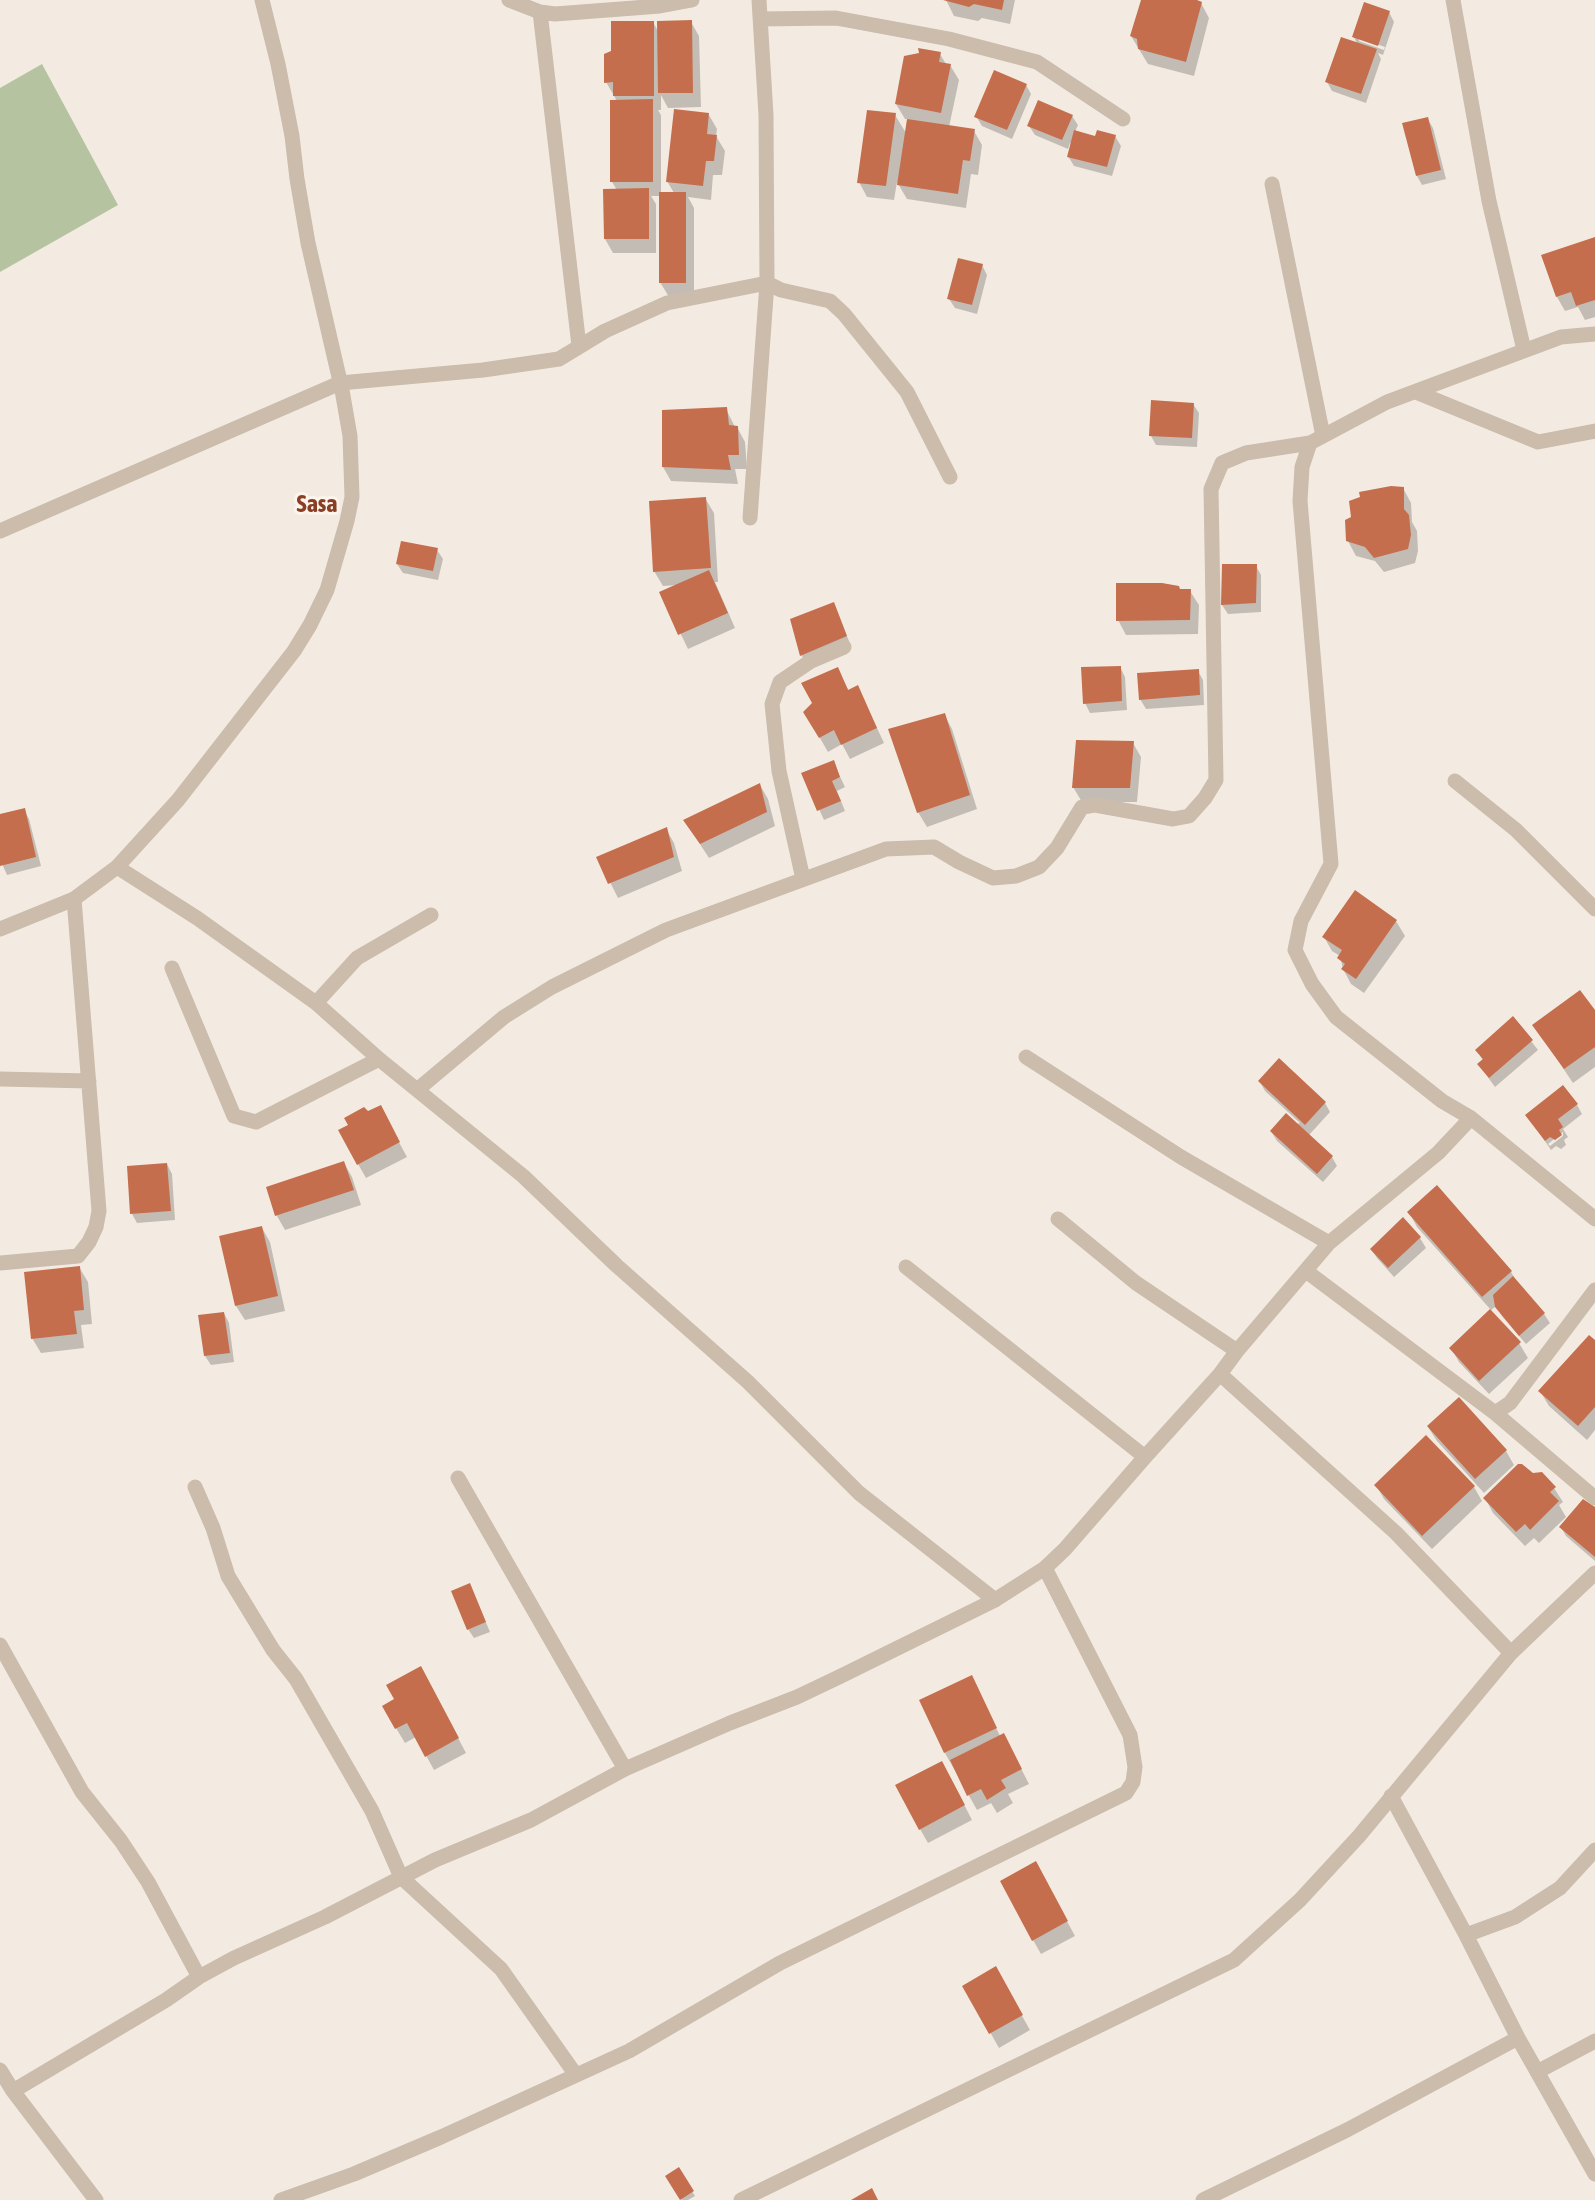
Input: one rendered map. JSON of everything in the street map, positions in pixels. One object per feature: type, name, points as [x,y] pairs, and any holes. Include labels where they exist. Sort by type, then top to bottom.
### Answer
[{"type":"street","points":[[0,929],[74,898],[117,867],[185,792],[294,651],[310,625],[327,590],[347,521],[352,497],[350,436],[308,243],[292,136],[278,64],[262,0]]},
{"type":"street","points":[[509,0],[540,12],[555,14],[660,6],[692,0]]},
{"type":"street","points":[[750,518],[767,283],[766,115],[759,0]]},
{"type":"street","points":[[1453,0],[1489,201],[1524,350]]},
{"type":"street","points":[[540,12],[579,346]]},
{"type":"street","points":[[760,19],[836,18],[949,39],[1037,62],[1123,119]]},
{"type":"street","points":[[1272,184],[1316,439],[1302,467],[1300,501],[1331,864],[1301,921],[1295,950],[1312,984],[1336,1017],[1442,1101],[1471,1118],[1595,1219]]},
{"type":"street","points":[[0,531],[340,383],[483,370],[560,359],[605,331],[667,303],[767,283],[781,290],[830,301],[844,314],[907,392],[950,477]]},
{"type":"street","points":[[417,1090],[504,1017],[552,987],[666,930],[886,849],[914,846],[934,847],[993,878],[1016,876],[1039,867],[1057,848],[1082,807],[1095,806],[1173,819],[1189,816],[1205,798],[1216,780],[1211,489],[1222,463],[1246,453],[1316,439],[1387,402],[1561,337],[1595,334]]},
{"type":"street","points":[[1416,392],[1538,441],[1595,431]]},
{"type":"street","points":[[803,879],[779,771],[772,704],[780,682],[811,661],[844,647]]},
{"type":"street","points":[[1455,781],[1516,830],[1595,909]]},
{"type":"street","points":[[117,867],[197,918],[316,1003],[379,1059],[523,1176],[616,1264],[748,1382],[859,1493],[995,1600]]},
{"type":"street","points":[[0,1263],[78,1256],[89,1242],[96,1227],[99,1211],[74,898]]},
{"type":"street","points":[[316,1003],[357,958],[431,915]]},
{"type":"street","points":[[172,968],[234,1116],[256,1122],[379,1059]]},
{"type":"street","points":[[1026,1057],[1180,1157],[1329,1243]]},
{"type":"street","points":[[0,1079],[89,1081]]},
{"type":"street","points":[[14,2091],[166,2000],[199,1977],[234,1958],[325,1917],[466,1845],[531,1820],[625,1769],[730,1723],[797,1697],[995,1600],[1045,1568],[1065,1550],[1220,1374],[1329,1243],[1438,1153],[1471,1118]]},
{"type":"street","points":[[1058,1219],[1136,1283],[1237,1351]]},
{"type":"street","points":[[906,1267],[1145,1457]]},
{"type":"street","points":[[1306,1271],[1495,1413],[1595,1498]]},
{"type":"street","points":[[1495,1413],[1510,1403],[1595,1290]]},
{"type":"street","points":[[1220,1374],[1396,1533],[1512,1653]]},
{"type":"street","points":[[459,1478],[625,1769]]},
{"type":"street","points":[[195,1487],[213,1528],[228,1576],[273,1650],[296,1679],[366,1801],[401,1877],[501,1969],[576,2075]]},
{"type":"street","points":[[281,2200],[365,2169],[629,2050],[780,1963],[1126,1793],[1133,1782],[1135,1767],[1130,1735],[1045,1568]]},
{"type":"street","points":[[741,2200],[1234,1960],[1300,1900],[1359,1836],[1512,1653],[1595,1573]]},
{"type":"street","points":[[0,1645],[82,1792],[121,1841],[148,1882],[199,1977]]},
{"type":"street","points":[[1391,1796],[1466,1935],[1518,2038],[1595,2174]]},
{"type":"street","points":[[1466,1935],[1515,1917],[1560,1888],[1595,1850]]},
{"type":"street","points":[[1203,2200],[1347,2130],[1518,2038]]},
{"type":"street","points":[[1537,2072],[1595,2041]]},
{"type":"street","points":[[0,2070],[96,2200]]},
{"type":"green space","points":[[42,64],[118,205],[0,272],[0,88]]},
{"type":"building","points":[[943,0],[1004,0],[1002,10],[974,4],[969,7]]},
{"type":"building","points":[[1141,0],[1197,0],[1202,2],[1186,62],[1138,49],[1137,39],[1130,36]]},
{"type":"building","points":[[1364,2],[1390,11],[1378,46],[1352,37]]},
{"type":"building","points":[[692,20],[693,93],[658,93],[657,21]]},
{"type":"building","points":[[611,21],[654,21],[654,96],[613,96],[613,82],[604,83],[604,54],[611,51]]},
{"type":"building","points":[[1341,37],[1377,49],[1361,94],[1325,82]]},
{"type":"building","points":[[918,48],[941,52],[939,62],[951,64],[941,113],[895,104],[904,56],[919,53]]},
{"type":"building","points":[[994,70],[1027,84],[1007,130],[974,117]]},
{"type":"building","points":[[653,99],[653,182],[610,182],[610,100]]},
{"type":"building","points":[[1038,100],[1073,115],[1062,140],[1027,126]]},
{"type":"building","points":[[674,109],[709,113],[707,134],[717,135],[714,161],[706,161],[703,186],[666,182]]},
{"type":"building","points":[[867,110],[896,113],[886,186],[857,183]]},
{"type":"building","points":[[1428,117],[1441,170],[1416,176],[1402,123]]},
{"type":"building","points":[[907,119],[975,129],[970,161],[963,160],[958,194],[897,185]]},
{"type":"building","points":[[1074,130],[1095,136],[1097,130],[1116,135],[1107,167],[1067,157]]},
{"type":"building","points":[[649,188],[649,239],[604,239],[603,189]]},
{"type":"building","points":[[659,192],[686,192],[686,283],[659,283]]},
{"type":"building","points":[[1595,237],[1595,300],[1576,306],[1571,292],[1556,297],[1541,255]]},
{"type":"building","points":[[958,258],[983,264],[972,305],[947,299]]},
{"type":"building","points":[[1151,400],[1194,403],[1192,438],[1149,436]]},
{"type":"building","points":[[727,407],[729,425],[738,426],[739,455],[728,455],[731,470],[662,467],[662,410]]},
{"type":"building","points":[[1391,486],[1404,487],[1404,509],[1409,515],[1411,535],[1408,549],[1374,558],[1365,547],[1346,541],[1345,520],[1351,517],[1349,501],[1360,497],[1359,492]]},
{"type":"building","points":[[706,497],[711,568],[653,572],[649,501]]},
{"type":"building","points":[[401,541],[438,548],[433,571],[396,564]]},
{"type":"building","points":[[1222,564],[1257,564],[1256,603],[1221,605]]},
{"type":"building","points":[[709,570],[728,613],[678,635],[659,592]]},
{"type":"building","points":[[1116,583],[1162,583],[1179,586],[1180,589],[1191,589],[1190,620],[1116,621]]},
{"type":"building","points":[[834,602],[847,636],[800,656],[790,619]]},
{"type":"building","points":[[1121,666],[1122,701],[1083,704],[1081,667]]},
{"type":"building","points":[[838,667],[848,690],[858,685],[877,728],[841,745],[834,730],[819,738],[803,712],[812,703],[801,683]]},
{"type":"building","points":[[1199,669],[1200,695],[1139,700],[1137,673]]},
{"type":"building","points":[[945,713],[970,795],[917,813],[888,729]]},
{"type":"building","points":[[1076,740],[1134,741],[1130,788],[1072,788]]},
{"type":"building","points":[[834,760],[840,777],[832,781],[841,801],[817,811],[801,773]]},
{"type":"building","points":[[760,783],[767,812],[700,844],[683,820]]},
{"type":"building","points":[[25,808],[36,857],[0,866],[0,814]]},
{"type":"building","points":[[667,827],[674,857],[608,884],[596,857]]},
{"type":"building","points":[[1355,890],[1397,920],[1356,979],[1341,969],[1345,964],[1337,958],[1342,950],[1322,937]]},
{"type":"building","points":[[1580,990],[1595,1010],[1595,1047],[1564,1069],[1532,1025]]},
{"type":"building","points":[[1513,1016],[1533,1040],[1489,1078],[1477,1064],[1483,1059],[1475,1050]]},
{"type":"building","points":[[1279,1058],[1326,1102],[1305,1125],[1258,1081]]},
{"type":"building","points":[[1563,1085],[1578,1104],[1558,1119],[1563,1127],[1559,1130],[1562,1135],[1555,1140],[1550,1137],[1545,1141],[1525,1115]]},
{"type":"building","points":[[381,1105],[400,1142],[357,1165],[338,1130],[348,1125],[344,1118],[364,1107],[368,1111]]},
{"type":"building","points":[[1286,1113],[1333,1156],[1317,1174],[1270,1131]]},
{"type":"building","points":[[344,1161],[354,1190],[275,1216],[266,1187]]},
{"type":"building","points":[[167,1163],[171,1211],[130,1214],[127,1166]]},
{"type":"building","points":[[1437,1185],[1512,1271],[1482,1297],[1407,1212]]},
{"type":"building","points":[[1403,1217],[1421,1237],[1388,1268],[1370,1249]]},
{"type":"building","points":[[262,1226],[278,1296],[235,1306],[219,1236]]},
{"type":"building","points":[[80,1266],[84,1310],[74,1311],[77,1334],[31,1339],[24,1272]]},
{"type":"building","points":[[1513,1276],[1545,1313],[1519,1336],[1495,1307],[1493,1295]]},
{"type":"building","points":[[1490,1309],[1521,1342],[1479,1381],[1449,1348]]},
{"type":"building","points":[[224,1312],[230,1353],[204,1356],[198,1315]]},
{"type":"building","points":[[1589,1335],[1595,1340],[1595,1407],[1578,1426],[1538,1391]]},
{"type":"building","points":[[1459,1397],[1507,1450],[1475,1479],[1427,1426]]},
{"type":"building","points":[[1426,1435],[1475,1486],[1422,1536],[1374,1485]]},
{"type":"building","points":[[1518,1464],[1522,1464],[1533,1473],[1542,1472],[1556,1487],[1550,1492],[1559,1501],[1530,1530],[1525,1524],[1516,1532],[1483,1498]]},
{"type":"building","points":[[1583,1499],[1595,1507],[1595,1557],[1559,1527]]},
{"type":"building","points":[[470,1583],[486,1622],[467,1630],[451,1591]]},
{"type":"building","points":[[421,1666],[459,1738],[425,1757],[407,1723],[395,1729],[382,1706],[394,1699],[386,1685]]},
{"type":"building","points":[[972,1675],[997,1728],[944,1753],[919,1700]]},
{"type":"building","points":[[1004,1733],[1022,1769],[1001,1780],[1006,1788],[987,1800],[981,1789],[967,1796],[950,1760]]},
{"type":"building","points":[[942,1761],[965,1805],[919,1830],[895,1785]]},
{"type":"building","points":[[1036,1861],[1068,1921],[1032,1941],[1000,1881]]},
{"type":"building","points":[[996,1966],[1023,2015],[989,2034],[962,1986]]},
{"type":"building","points":[[679,2167],[694,2191],[680,2200],[665,2176]]},
{"type":"building","points":[[872,2188],[878,2200],[851,2200]]},
{"type":"district","name":"Sasa","points":[[317,504]]}]
